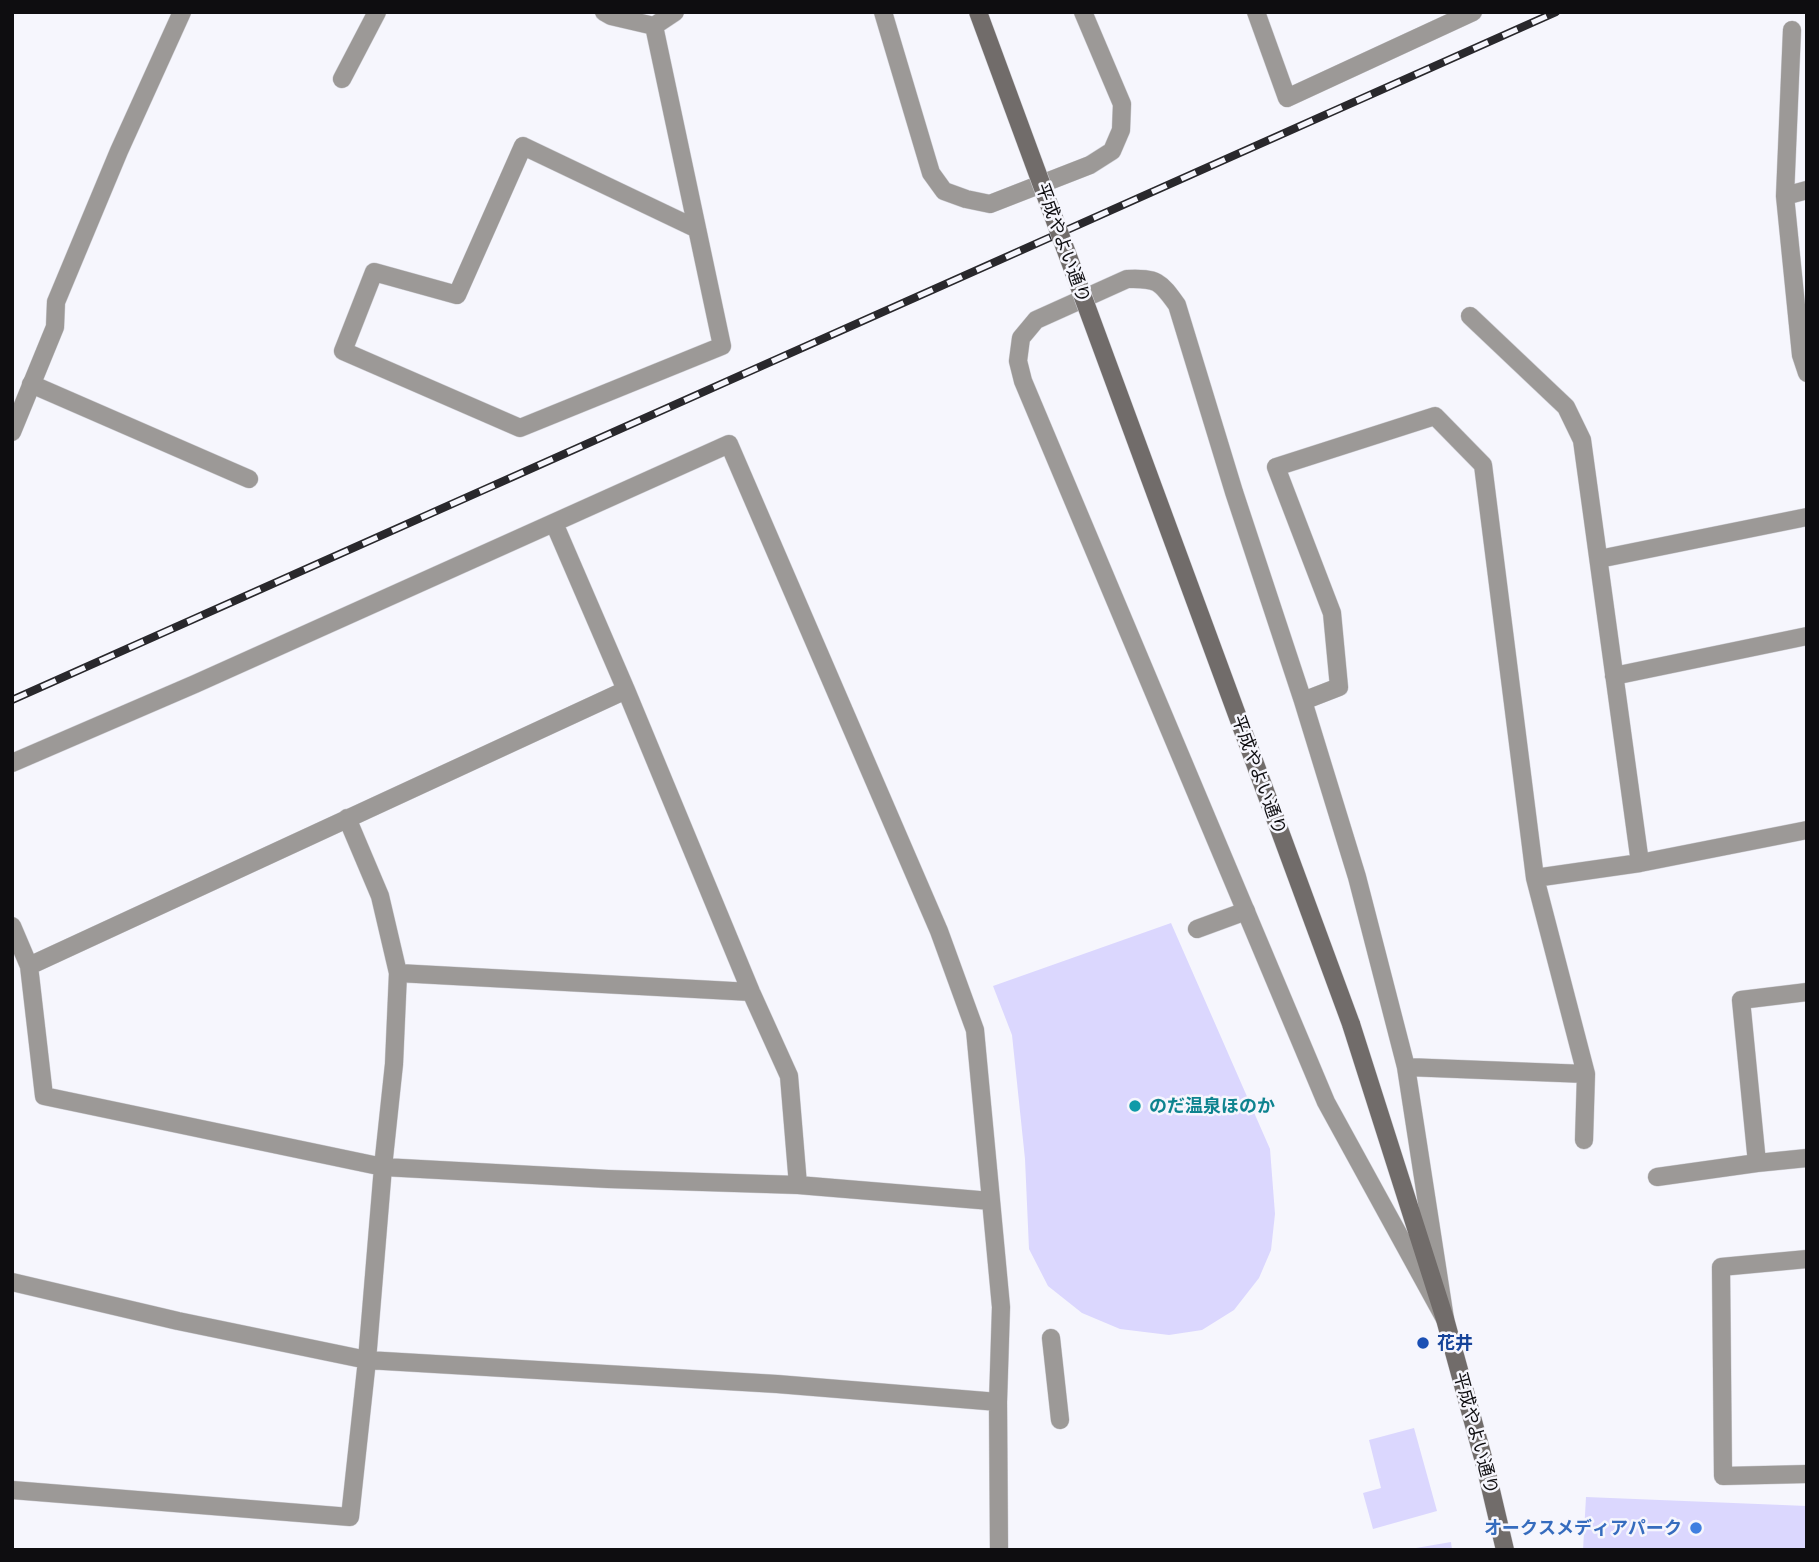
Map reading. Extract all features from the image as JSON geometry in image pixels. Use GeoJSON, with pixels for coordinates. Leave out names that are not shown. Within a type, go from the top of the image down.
{"type":"FeatureCollection","features":[{"type":"Feature","properties":{"kind":"street"},"geometry":{"type":"LineString","coordinates":[[12,432],[55,327],[56,302],[182,12]]}},
{"type":"Feature","properties":{"kind":"street"},"geometry":{"type":"LineString","coordinates":[[342,79],[377,12]]}},
{"type":"Feature","properties":{"kind":"street"},"geometry":{"type":"LineString","coordinates":[[604,12],[654,26],[675,12]]}},
{"type":"Feature","properties":{"kind":"street"},"geometry":{"type":"LineString","coordinates":[[883,12],[931,173],[944,191],[990,204],[1090,165],[1112,151],[1121,131],[1122,104],[1083,12]]}},
{"type":"Feature","properties":{"kind":"street","name":"平成やよい通り"},"geometry":{"type":"LineString","coordinates":[[978,12],[1351,1024],[1445,1319],[1505,1550]]}},
{"type":"Feature","properties":{"kind":"street"},"geometry":{"type":"LineString","coordinates":[[1256,12],[1287,98],[1473,12]]}},
{"type":"Feature","properties":{"kind":"street"},"geometry":{"type":"LineString","coordinates":[[654,26],[722,346],[520,428],[343,351],[374,271],[457,295],[523,146],[697,229]]}},
{"type":"Feature","properties":{"kind":"street"},"geometry":{"type":"LineString","coordinates":[[1792,30],[1785,196],[1807,373]]}},
{"type":"Feature","properties":{"kind":"street"},"geometry":{"type":"LineString","coordinates":[[1785,196],[1807,190]]}},
{"type":"Feature","properties":{"kind":"street"},"geometry":{"type":"LineString","coordinates":[[1127,279],[1146,279],[1163,286],[1177,305],[1357,877],[1406,1067],[1445,1319],[1326,1102],[1017,362],[1021,338],[1036,320],[1127,279]]}},
{"type":"Feature","properties":{"kind":"street"},"geometry":{"type":"LineString","coordinates":[[1470,316],[1566,407],[1582,440],[1640,863]]}},
{"type":"Feature","properties":{"kind":"street"},"geometry":{"type":"LineString","coordinates":[[32,384],[249,479]]}},
{"type":"Feature","properties":{"kind":"street"},"geometry":{"type":"LineString","coordinates":[[1303,701],[1339,687],[1332,613],[1276,467],[1434,416],[1483,465],[1535,878],[1586,1074],[1584,1140]]}},
{"type":"Feature","properties":{"kind":"street"},"geometry":{"type":"LineString","coordinates":[[12,763],[195,684],[729,444],[939,931],[975,1030],[1001,1307],[998,1402],[999,1550]]}},
{"type":"Feature","properties":{"kind":"street"},"geometry":{"type":"LineString","coordinates":[[1598,559],[1807,517]]}},
{"type":"Feature","properties":{"kind":"street"},"geometry":{"type":"LineString","coordinates":[[554,523],[751,992],[789,1076],[799,1185]]}},
{"type":"Feature","properties":{"kind":"street"},"geometry":{"type":"LineString","coordinates":[[1614,677],[1807,636]]}},
{"type":"Feature","properties":{"kind":"street"},"geometry":{"type":"LineString","coordinates":[[29,966],[626,690]]}},
{"type":"Feature","properties":{"kind":"street"},"geometry":{"type":"LineString","coordinates":[[12,1490],[350,1517],[394,1064],[398,973],[380,896],[347,818]]}},
{"type":"Feature","properties":{"kind":"street"},"geometry":{"type":"LineString","coordinates":[[1535,878],[1640,863],[1807,831]]}},
{"type":"Feature","properties":{"kind":"street"},"geometry":{"type":"LineString","coordinates":[[1197,929],[1246,911]]}},
{"type":"Feature","properties":{"kind":"street"},"geometry":{"type":"LineString","coordinates":[[12,926],[29,966],[44,1096],[383,1167],[608,1179],[799,1185],[991,1201]]}},
{"type":"Feature","properties":{"kind":"street"},"geometry":{"type":"LineString","coordinates":[[398,973],[751,992]]}},
{"type":"Feature","properties":{"kind":"street"},"geometry":{"type":"LineString","coordinates":[[1757,1163],[1741,1000],[1807,992]]}},
{"type":"Feature","properties":{"kind":"street"},"geometry":{"type":"LineString","coordinates":[[1406,1067],[1586,1074]]}},
{"type":"Feature","properties":{"kind":"street"},"geometry":{"type":"LineString","coordinates":[[1657,1177],[1807,1158]]}},
{"type":"Feature","properties":{"kind":"street"},"geometry":{"type":"LineString","coordinates":[[1807,1259],[1721,1267],[1721,1281],[1723,1476],[1807,1474]]}},
{"type":"Feature","properties":{"kind":"street"},"geometry":{"type":"LineString","coordinates":[[12,1282],[178,1321],[367,1360],[777,1384],[998,1402]]}},
{"type":"Feature","properties":{"kind":"street"},"geometry":{"type":"LineString","coordinates":[[1051,1338],[1060,1420]]}},
{"type":"Feature","properties":{"kind":"building","name":"のだ温泉ほのか"},"geometry":{"type":"Polygon","coordinates":[[[1171,923],[1270,1149],[1275,1214],[1271,1250],[1259,1278],[1234,1310],[1202,1330],[1169,1335],[1120,1329],[1082,1313],[1048,1286],[1029,1249],[1025,1159],[1012,1035],[993,986],[1171,923]]]}},
{"type":"Feature","properties":{"kind":"building"},"geometry":{"type":"Polygon","coordinates":[[[1414,1428],[1437,1511],[1373,1529],[1363,1493],[1381,1488],[1369,1440],[1414,1428]]]}},
{"type":"Feature","properties":{"kind":"building","name":"オークスメディアパーク"},"geometry":{"type":"Polygon","coordinates":[[[1586,1497],[1807,1506],[1807,1550],[1583,1550],[1586,1497]]]}},
{"type":"Feature","properties":{"kind":"building"},"geometry":{"type":"Polygon","coordinates":[[[1451,1542],[1452,1550],[1416,1550],[1416,1548],[1451,1542]]]}},
{"type":"Feature","properties":{"kind":"railway"},"geometry":{"type":"LineString","coordinates":[[12,700],[1556,12]]}},
{"type":"Feature","properties":{"kind":"place","name":"のだ温泉ほのか"},"geometry":{"type":"Point","coordinates":[1135,1106]}},
{"type":"Feature","properties":{"kind":"place","name":"花井"},"geometry":{"type":"Point","coordinates":[1423,1343]}},
{"type":"Feature","properties":{"kind":"place","name":"オークスメディアパーク"},"geometry":{"type":"Point","coordinates":[1696,1528]}}]}
